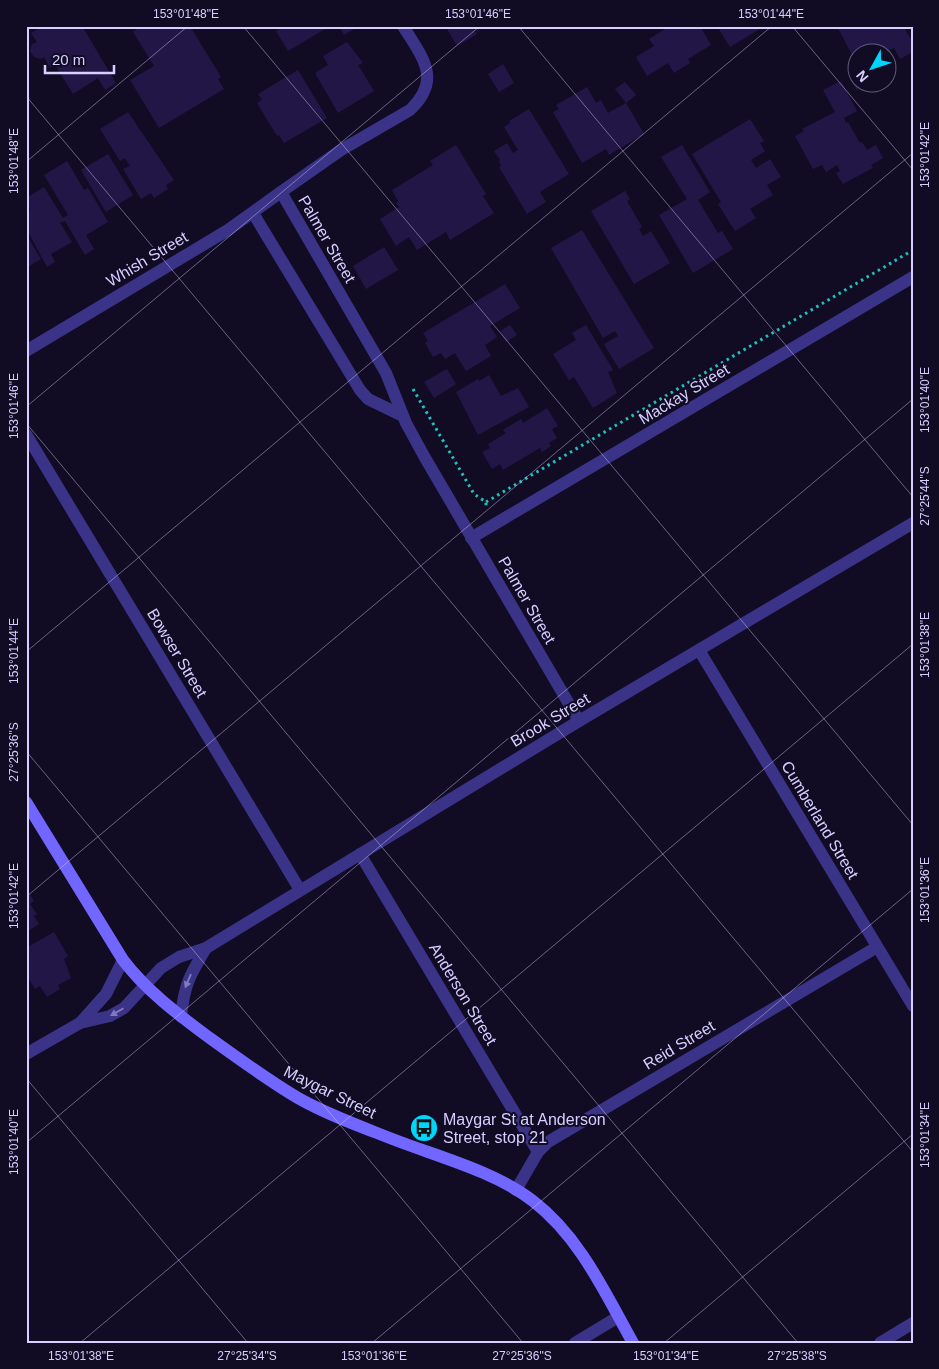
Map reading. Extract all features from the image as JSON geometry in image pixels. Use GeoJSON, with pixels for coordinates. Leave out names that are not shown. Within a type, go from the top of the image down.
{"type":"FeatureCollection","features":[{"type":"Feature","properties":{"kind":"main road","name":"Maygar Street"},"geometry":{"type":"LineString","coordinates":[[26,802],[122,960],[145,986],[181,1017],[262,1076],[299,1099],[341,1119],[516,1190],[542,1208],[562,1229],[589,1265],[633,1343]]}},
{"type":"Feature","properties":{"kind":"street","name":"Palmer Street"},"geometry":{"type":"LineString","coordinates":[[404,26],[425,62],[428,73],[427,84],[419,102],[410,110],[341,150],[281,192],[386,374],[403,416],[471,538],[579,721]]}},
{"type":"Feature","properties":{"kind":"street","name":"Whish Street"},"geometry":{"type":"LineString","coordinates":[[26,351],[253,214],[281,192]]}},
{"type":"Feature","properties":{"kind":"street"},"geometry":{"type":"LineString","coordinates":[[253,214],[360,390],[368,399],[403,416]]}},
{"type":"Feature","properties":{"kind":"street","name":"Mackay Street"},"geometry":{"type":"LineString","coordinates":[[471,538],[913,277]]}},
{"type":"Feature","properties":{"kind":"street","name":"Bowser Street"},"geometry":{"type":"LineString","coordinates":[[26,434],[300,890]]}},
{"type":"Feature","properties":{"kind":"street","name":"Brook Street"},"geometry":{"type":"LineString","coordinates":[[26,1054],[80,1023],[110,1016],[129,1004],[161,968],[179,957],[206,948],[579,721],[913,523]]}},
{"type":"Feature","properties":{"kind":"street","name":"Cumberland Street"},"geometry":{"type":"LineString","coordinates":[[699,650],[913,1006]]}},
{"type":"Feature","properties":{"kind":"street","name":"Anderson Street"},"geometry":{"type":"LineString","coordinates":[[360,854],[538,1152]]}},
{"type":"Feature","properties":{"kind":"street","name":"Reid Street"},"geometry":{"type":"LineString","coordinates":[[516,1190],[538,1152],[569,1130],[877,946]]}},
{"type":"Feature","properties":{"kind":"street","name":"Brook Street"},"geometry":{"type":"LineString","coordinates":[[181,1017],[184,991],[188,979],[206,948]]}},
{"type":"Feature","properties":{"kind":"street","name":"Brook Street"},"geometry":{"type":"LineString","coordinates":[[80,1023],[106,994],[122,960]]}},
{"type":"Feature","properties":{"kind":"street"},"geometry":{"type":"LineString","coordinates":[[575,1343],[618,1317]]}},
{"type":"Feature","properties":{"kind":"street"},"geometry":{"type":"LineString","coordinates":[[880,1343],[913,1323]]}},
{"type":"Feature","properties":{"kind":"path"},"geometry":{"type":"LineString","coordinates":[[486,502],[913,250]]}},
{"type":"Feature","properties":{"kind":"building"},"geometry":{"type":"Polygon","coordinates":[[[43,26],[82,26],[116,83],[105,90],[98,78],[73,94],[55,65],[50,68],[44,57],[41,59],[34,57],[30,51],[32,44],[37,42],[31,33],[43,26]]]}},
{"type":"Feature","properties":{"kind":"building"},"geometry":{"type":"Polygon","coordinates":[[[134,26],[190,26],[221,77],[218,79],[224,89],[159,128],[130,80],[154,66],[133,32],[136,30],[134,26]]]}},
{"type":"Feature","properties":{"kind":"building"},"geometry":{"type":"Polygon","coordinates":[[[278,26],[330,26],[288,51],[276,31],[280,29],[278,26]]]}},
{"type":"Feature","properties":{"kind":"building"},"geometry":{"type":"Polygon","coordinates":[[[339,26],[359,26],[344,35],[339,26]]]}},
{"type":"Feature","properties":{"kind":"building"},"geometry":{"type":"Polygon","coordinates":[[[472,26],[477,34],[457,46],[446,27],[472,26]]]}},
{"type":"Feature","properties":{"kind":"building"},"geometry":{"type":"Polygon","coordinates":[[[670,26],[700,26],[711,45],[688,59],[690,63],[674,73],[668,63],[647,76],[636,57],[654,46],[649,39],[670,26]]]}},
{"type":"Feature","properties":{"kind":"building"},"geometry":{"type":"Polygon","coordinates":[[[717,26],[765,26],[730,47],[717,26]]]}},
{"type":"Feature","properties":{"kind":"building"},"geometry":{"type":"Polygon","coordinates":[[[837,26],[903,26],[910,38],[913,37],[913,52],[900,59],[896,52],[896,42],[846,42],[846,44],[837,26]]]}},
{"type":"Feature","properties":{"kind":"building"},"geometry":{"type":"Polygon","coordinates":[[[347,42],[363,63],[358,65],[374,91],[338,113],[315,73],[328,65],[323,56],[347,42]]]}},
{"type":"Feature","properties":{"kind":"building"},"geometry":{"type":"Polygon","coordinates":[[[503,64],[514,83],[499,92],[488,74],[503,64]]]}},
{"type":"Feature","properties":{"kind":"building"},"geometry":{"type":"Polygon","coordinates":[[[298,70],[327,118],[284,143],[279,135],[277,136],[257,103],[262,100],[258,94],[298,70]]]}},
{"type":"Feature","properties":{"kind":"building"},"geometry":{"type":"Polygon","coordinates":[[[841,81],[857,111],[844,118],[846,123],[848,122],[860,143],[862,142],[867,150],[876,145],[883,158],[871,165],[873,168],[843,184],[836,173],[840,171],[837,165],[826,172],[822,165],[813,169],[795,136],[804,131],[802,129],[835,112],[823,90],[841,81]]]}},
{"type":"Feature","properties":{"kind":"building"},"geometry":{"type":"Polygon","coordinates":[[[625,82],[636,95],[626,103],[615,89],[625,82]]]}},
{"type":"Feature","properties":{"kind":"building"},"geometry":{"type":"Polygon","coordinates":[[[587,87],[596,103],[601,100],[608,113],[626,103],[644,134],[609,155],[606,149],[582,163],[553,112],[559,109],[556,105],[587,87]]]}},
{"type":"Feature","properties":{"kind":"building"},"geometry":{"type":"Polygon","coordinates":[[[529,109],[569,174],[540,192],[546,202],[527,214],[499,167],[501,166],[500,160],[494,151],[507,143],[513,153],[518,150],[504,127],[510,123],[509,121],[529,109]]]}},
{"type":"Feature","properties":{"kind":"building"},"geometry":{"type":"Polygon","coordinates":[[[128,112],[174,180],[166,185],[168,189],[154,198],[151,193],[141,199],[123,169],[130,166],[125,158],[120,161],[100,129],[128,112]]]}},
{"type":"Feature","properties":{"kind":"building"},"geometry":{"type":"Polygon","coordinates":[[[750,119],[764,141],[760,143],[765,151],[751,160],[756,168],[770,159],[781,177],[767,185],[773,195],[750,209],[756,218],[735,231],[718,204],[721,202],[692,154],[750,119]]]}},
{"type":"Feature","properties":{"kind":"building"},"geometry":{"type":"Polygon","coordinates":[[[456,145],[486,194],[483,196],[494,213],[450,240],[446,232],[417,250],[409,237],[396,246],[380,219],[399,207],[392,190],[433,165],[430,161],[456,145]]]}},
{"type":"Feature","properties":{"kind":"building"},"geometry":{"type":"Polygon","coordinates":[[[682,145],[710,192],[698,200],[718,233],[722,231],[733,249],[693,273],[659,215],[687,199],[661,157],[682,145]]]}},
{"type":"Feature","properties":{"kind":"building"},"geometry":{"type":"Polygon","coordinates":[[[108,154],[133,195],[106,212],[81,170],[108,154]]]}},
{"type":"Feature","properties":{"kind":"building"},"geometry":{"type":"Polygon","coordinates":[[[67,161],[84,190],[88,188],[108,222],[86,235],[94,249],[85,255],[65,221],[60,223],[72,242],[51,254],[55,262],[47,267],[26,228],[26,213],[30,210],[26,198],[44,187],[63,218],[68,215],[44,175],[67,161]]]}},
{"type":"Feature","properties":{"kind":"building"},"geometry":{"type":"Polygon","coordinates":[[[625,191],[630,199],[627,201],[642,227],[639,229],[643,236],[651,231],[670,263],[634,284],[591,211],[625,191]]]}},
{"type":"Feature","properties":{"kind":"building"},"geometry":{"type":"Polygon","coordinates":[[[582,230],[654,348],[619,369],[604,344],[618,336],[615,331],[603,338],[551,248],[582,230]]]}},
{"type":"Feature","properties":{"kind":"building"},"geometry":{"type":"Polygon","coordinates":[[[26,234],[41,259],[26,268],[26,234]]]}},
{"type":"Feature","properties":{"kind":"building"},"geometry":{"type":"Polygon","coordinates":[[[384,247],[398,270],[366,289],[353,266],[384,247]]]}},
{"type":"Feature","properties":{"kind":"building"},"geometry":{"type":"Polygon","coordinates":[[[505,284],[520,308],[490,326],[497,337],[485,345],[491,356],[466,371],[455,353],[445,359],[441,353],[433,357],[425,343],[428,341],[423,333],[505,284]]]}},
{"type":"Feature","properties":{"kind":"building"},"geometry":{"type":"Polygon","coordinates":[[[510,325],[517,335],[506,342],[500,331],[510,325]]]}},
{"type":"Feature","properties":{"kind":"building"},"geometry":{"type":"Polygon","coordinates":[[[586,325],[613,370],[608,372],[617,393],[593,408],[574,377],[569,380],[553,354],[576,340],[572,333],[586,325]]]}},
{"type":"Feature","properties":{"kind":"building"},"geometry":{"type":"Polygon","coordinates":[[[447,369],[456,384],[434,398],[424,382],[447,369]]]}},
{"type":"Feature","properties":{"kind":"building"},"geometry":{"type":"Polygon","coordinates":[[[489,375],[501,396],[518,388],[529,407],[478,435],[456,392],[489,375]]]}},
{"type":"Feature","properties":{"kind":"building"},"geometry":{"type":"Polygon","coordinates":[[[547,408],[558,426],[552,429],[557,438],[549,443],[551,446],[542,452],[540,448],[503,470],[500,464],[492,469],[482,452],[490,448],[488,444],[506,433],[503,430],[521,419],[523,423],[547,408]]]}},
{"type":"Feature","properties":{"kind":"building"},"geometry":{"type":"Polygon","coordinates":[[[28,891],[34,901],[30,904],[37,914],[34,916],[39,924],[28,931],[29,934],[26,936],[26,893],[28,891]]]}},
{"type":"Feature","properties":{"kind":"building"},"geometry":{"type":"Polygon","coordinates":[[[54,932],[68,956],[64,959],[71,978],[58,985],[60,989],[47,997],[40,986],[35,989],[26,975],[26,948],[54,932]]]}},
{"type":"Feature","properties":{"kind":"place","name":"Maygar St at Anderson Street, stop 21"},"geometry":{"type":"Point","coordinates":[424,1128]}}]}
